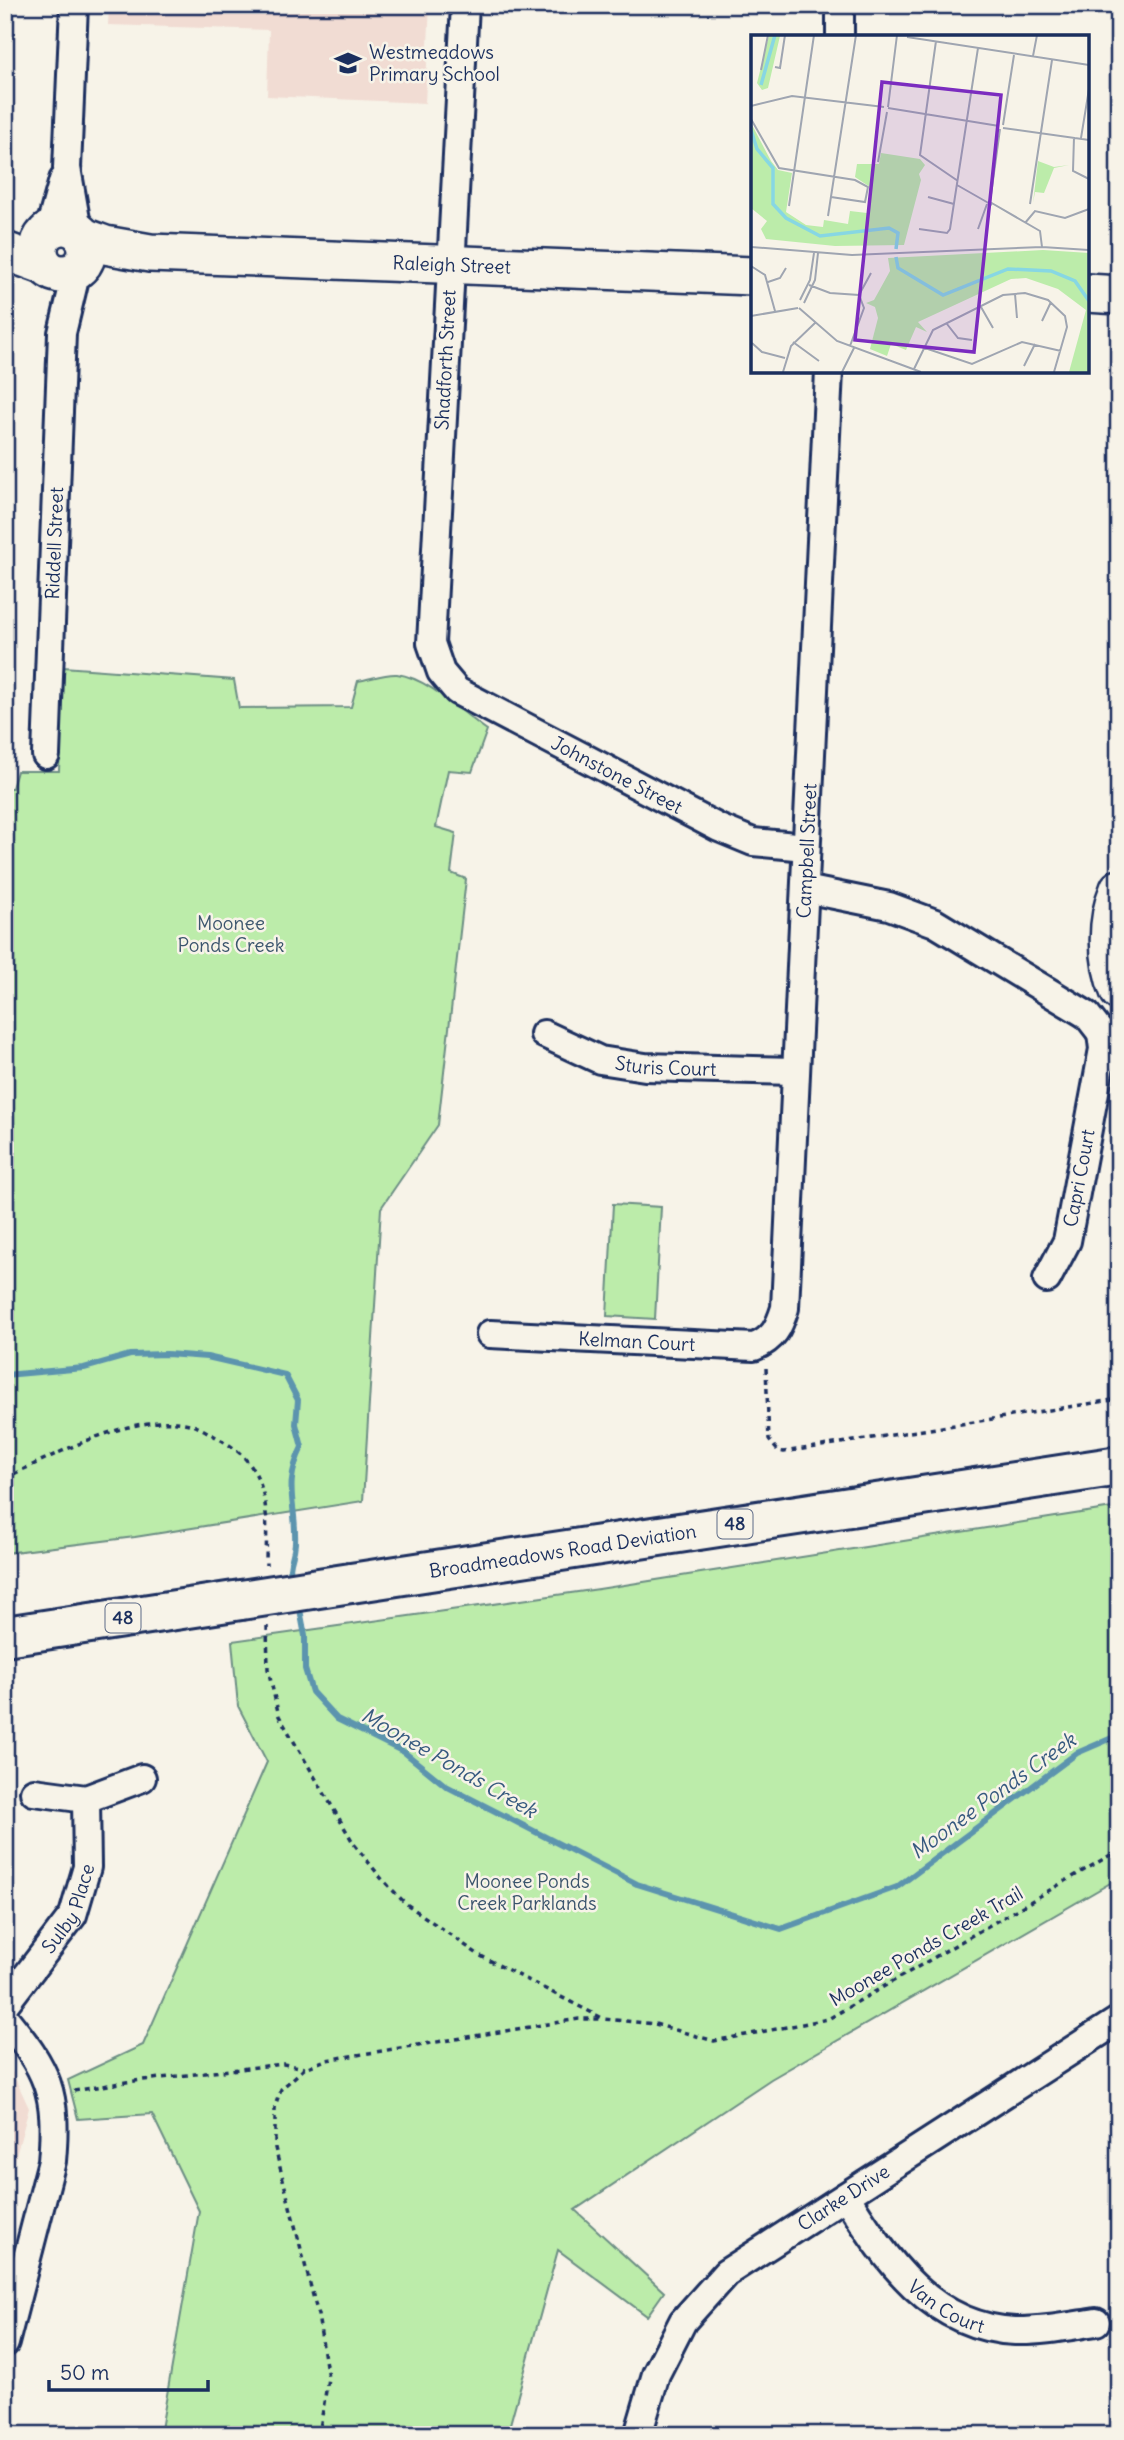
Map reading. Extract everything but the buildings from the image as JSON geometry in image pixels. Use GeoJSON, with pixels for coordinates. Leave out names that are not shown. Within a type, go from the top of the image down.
{"type":"FeatureCollection","features":[{"type":"Feature","properties":{"kind":"main road","name":"Broadmeadows Road Deviation"},"geometry":{"type":"LineString","coordinates":[[5,1636],[1119,1466]]}},
{"type":"Feature","properties":{"kind":"street"},"geometry":{"type":"LineString","coordinates":[[63,251],[74,5]]}},
{"type":"Feature","properties":{"kind":"street","name":"Shadforth Street"},"geometry":{"type":"LineString","coordinates":[[441,672],[431,643],[465,5]]}},
{"type":"Feature","properties":{"kind":"street"},"geometry":{"type":"LineString","coordinates":[[840,5],[840,35]]}},
{"type":"Feature","properties":{"kind":"street","name":"Raleigh Street"},"geometry":{"type":"LineString","coordinates":[[5,243],[63,251]]}},
{"type":"Feature","properties":{"kind":"street","name":"Raleigh Street"},"geometry":{"type":"LineString","coordinates":[[5,251],[63,251],[105,245],[150,253],[751,276]]}},
{"type":"Feature","properties":{"kind":"street","name":"Riddell Street"},"geometry":{"type":"LineString","coordinates":[[46,755],[62,333],[58,299],[63,251]]}},
{"type":"Feature","properties":{"kind":"street"},"geometry":{"type":"LineString","coordinates":[[1089,293],[1119,295]]}},
{"type":"Feature","properties":{"kind":"street","name":"Campbell Street"},"geometry":{"type":"LineString","coordinates":[[778,1330],[785,1308],[794,1071],[829,373]]}},
{"type":"Feature","properties":{"kind":"street","name":"Johnstone Street"},"geometry":{"type":"LineString","coordinates":[[441,672],[457,691],[719,828],[753,842],[806,847]]}},
{"type":"Feature","properties":{"kind":"street"},"geometry":{"type":"LineString","coordinates":[[805,889],[889,906],[934,923],[1113,1030]]}},
{"type":"Feature","properties":{"kind":"street"},"geometry":{"type":"LineString","coordinates":[[1119,889],[1112,905],[1110,946],[1119,991]]}},
{"type":"Feature","properties":{"kind":"street","name":"Capri Court"},"geometry":{"type":"LineString","coordinates":[[1047,1279],[1067,1241],[1103,1049],[1113,1030]]}},
{"type":"Feature","properties":{"kind":"street","name":"Sturis Court"},"geometry":{"type":"LineString","coordinates":[[544,1034],[600,1060],[645,1066],[794,1071]]}},
{"type":"Feature","properties":{"kind":"street","name":"Kelman Court"},"geometry":{"type":"LineString","coordinates":[[490,1334],[754,1347],[770,1339],[778,1330]]}},
{"type":"Feature","properties":{"kind":"street"},"geometry":{"type":"LineString","coordinates":[[34,1792],[86,1799],[142,1778]]}},
{"type":"Feature","properties":{"kind":"street","name":"Sulby Place"},"geometry":{"type":"LineString","coordinates":[[5,2004],[73,1915],[87,1867],[86,1799]]}},
{"type":"Feature","properties":{"kind":"street"},"geometry":{"type":"LineString","coordinates":[[5,2018],[43,2068],[51,2095],[54,2130],[52,2161],[5,2343]]}},
{"type":"Feature","properties":{"kind":"street","name":"Clarke Drive"},"geometry":{"type":"LineString","coordinates":[[638,2435],[656,2374],[683,2321],[726,2273],[1119,2020]]}},
{"type":"Feature","properties":{"kind":"street","name":"Van Court"},"geometry":{"type":"LineString","coordinates":[[846,2196],[883,2256],[919,2292],[965,2321],[1014,2331],[1096,2322]]}},
{"type":"Feature","properties":{"kind":"path"},"geometry":{"type":"LineString","coordinates":[[759,1364],[766,1368],[769,1440],[773,1447],[784,1452],[1119,1399]]}},
{"type":"Feature","properties":{"kind":"path"},"geometry":{"type":"LineString","coordinates":[[5,1478],[107,1435],[132,1427],[172,1422],[191,1425],[235,1448],[256,1475]]}},
{"type":"Feature","properties":{"kind":"path","name":"Moonee Ponds Creek Trail"},"geometry":{"type":"LineString","coordinates":[[270,1679],[279,1716],[341,1823],[381,1878],[405,1903],[479,1955],[604,2019],[655,2024],[715,2040],[828,2019],[1119,1850]]}},
{"type":"Feature","properties":{"kind":"path"},"geometry":{"type":"LineString","coordinates":[[51,2095],[126,2082],[283,2064],[305,2068],[364,2053],[579,2019],[604,2019]]}},
{"type":"Feature","properties":{"kind":"path"},"geometry":{"type":"LineString","coordinates":[[305,2068],[281,2089],[275,2106],[275,2148],[318,2315],[328,2378],[319,2435]]}},
{"type":"Feature","properties":{"kind":"shaded area","name":"Westmeadows Primary School"},"geometry":{"type":"Polygon","coordinates":[[[109,5],[430,5],[425,103],[267,96],[269,30],[108,25],[109,5]]]}},
{"type":"Feature","properties":{"kind":"shaded area"},"geometry":{"type":"Polygon","coordinates":[[[9,2065],[29,2108],[5,2196],[5,2067],[9,2065]]]}},
{"type":"Feature","properties":{"kind":"green space","name":"Moonee Ponds Creek"},"geometry":{"type":"Polygon","coordinates":[[[63,667],[234,680],[239,708],[351,707],[358,681],[397,674],[432,689],[487,730],[472,772],[448,770],[436,827],[456,833],[451,873],[466,879],[438,1125],[381,1208],[363,1501],[135,1537],[5,1553],[5,788],[12,788],[17,771],[59,771],[63,667]]]}},
{"type":"Feature","properties":{"kind":"green space"},"geometry":{"type":"Polygon","coordinates":[[[613,1204],[661,1207],[655,1319],[607,1316],[613,1204]]]}},
{"type":"Feature","properties":{"kind":"green space","name":"Moonee Ponds Creek Parklands"},"geometry":{"type":"Polygon","coordinates":[[[1119,1507],[1119,1878],[771,2079],[575,2210],[664,2292],[647,2316],[558,2250],[507,2435],[160,2435],[199,2211],[152,2114],[78,2119],[68,2080],[143,2045],[267,1762],[238,1706],[232,1641],[599,1589],[1119,1507]]]}},
{"type":"Feature","properties":{"kind":"waterway","name":"Moonee Ponds Creek"},"geometry":{"type":"LineString","coordinates":[[5,1375],[84,1368],[130,1355],[167,1354],[207,1357],[285,1375],[298,1400],[296,1424],[302,1447],[296,1461],[292,1485],[295,1529],[290,1569],[292,1580]]}},
{"type":"Feature","properties":{"kind":"waterway","name":"Moonee Ponds Creek"},"geometry":{"type":"LineString","coordinates":[[299,1604],[305,1636],[305,1669],[312,1692],[337,1719],[404,1752],[446,1786],[637,1884],[781,1929],[897,1887],[1077,1753],[1119,1735]]}},
{"type":"Feature","properties":{"kind":"place","name":"Westmeadows Primary School"},"geometry":{"type":"Point","coordinates":[348,63]}}]}
